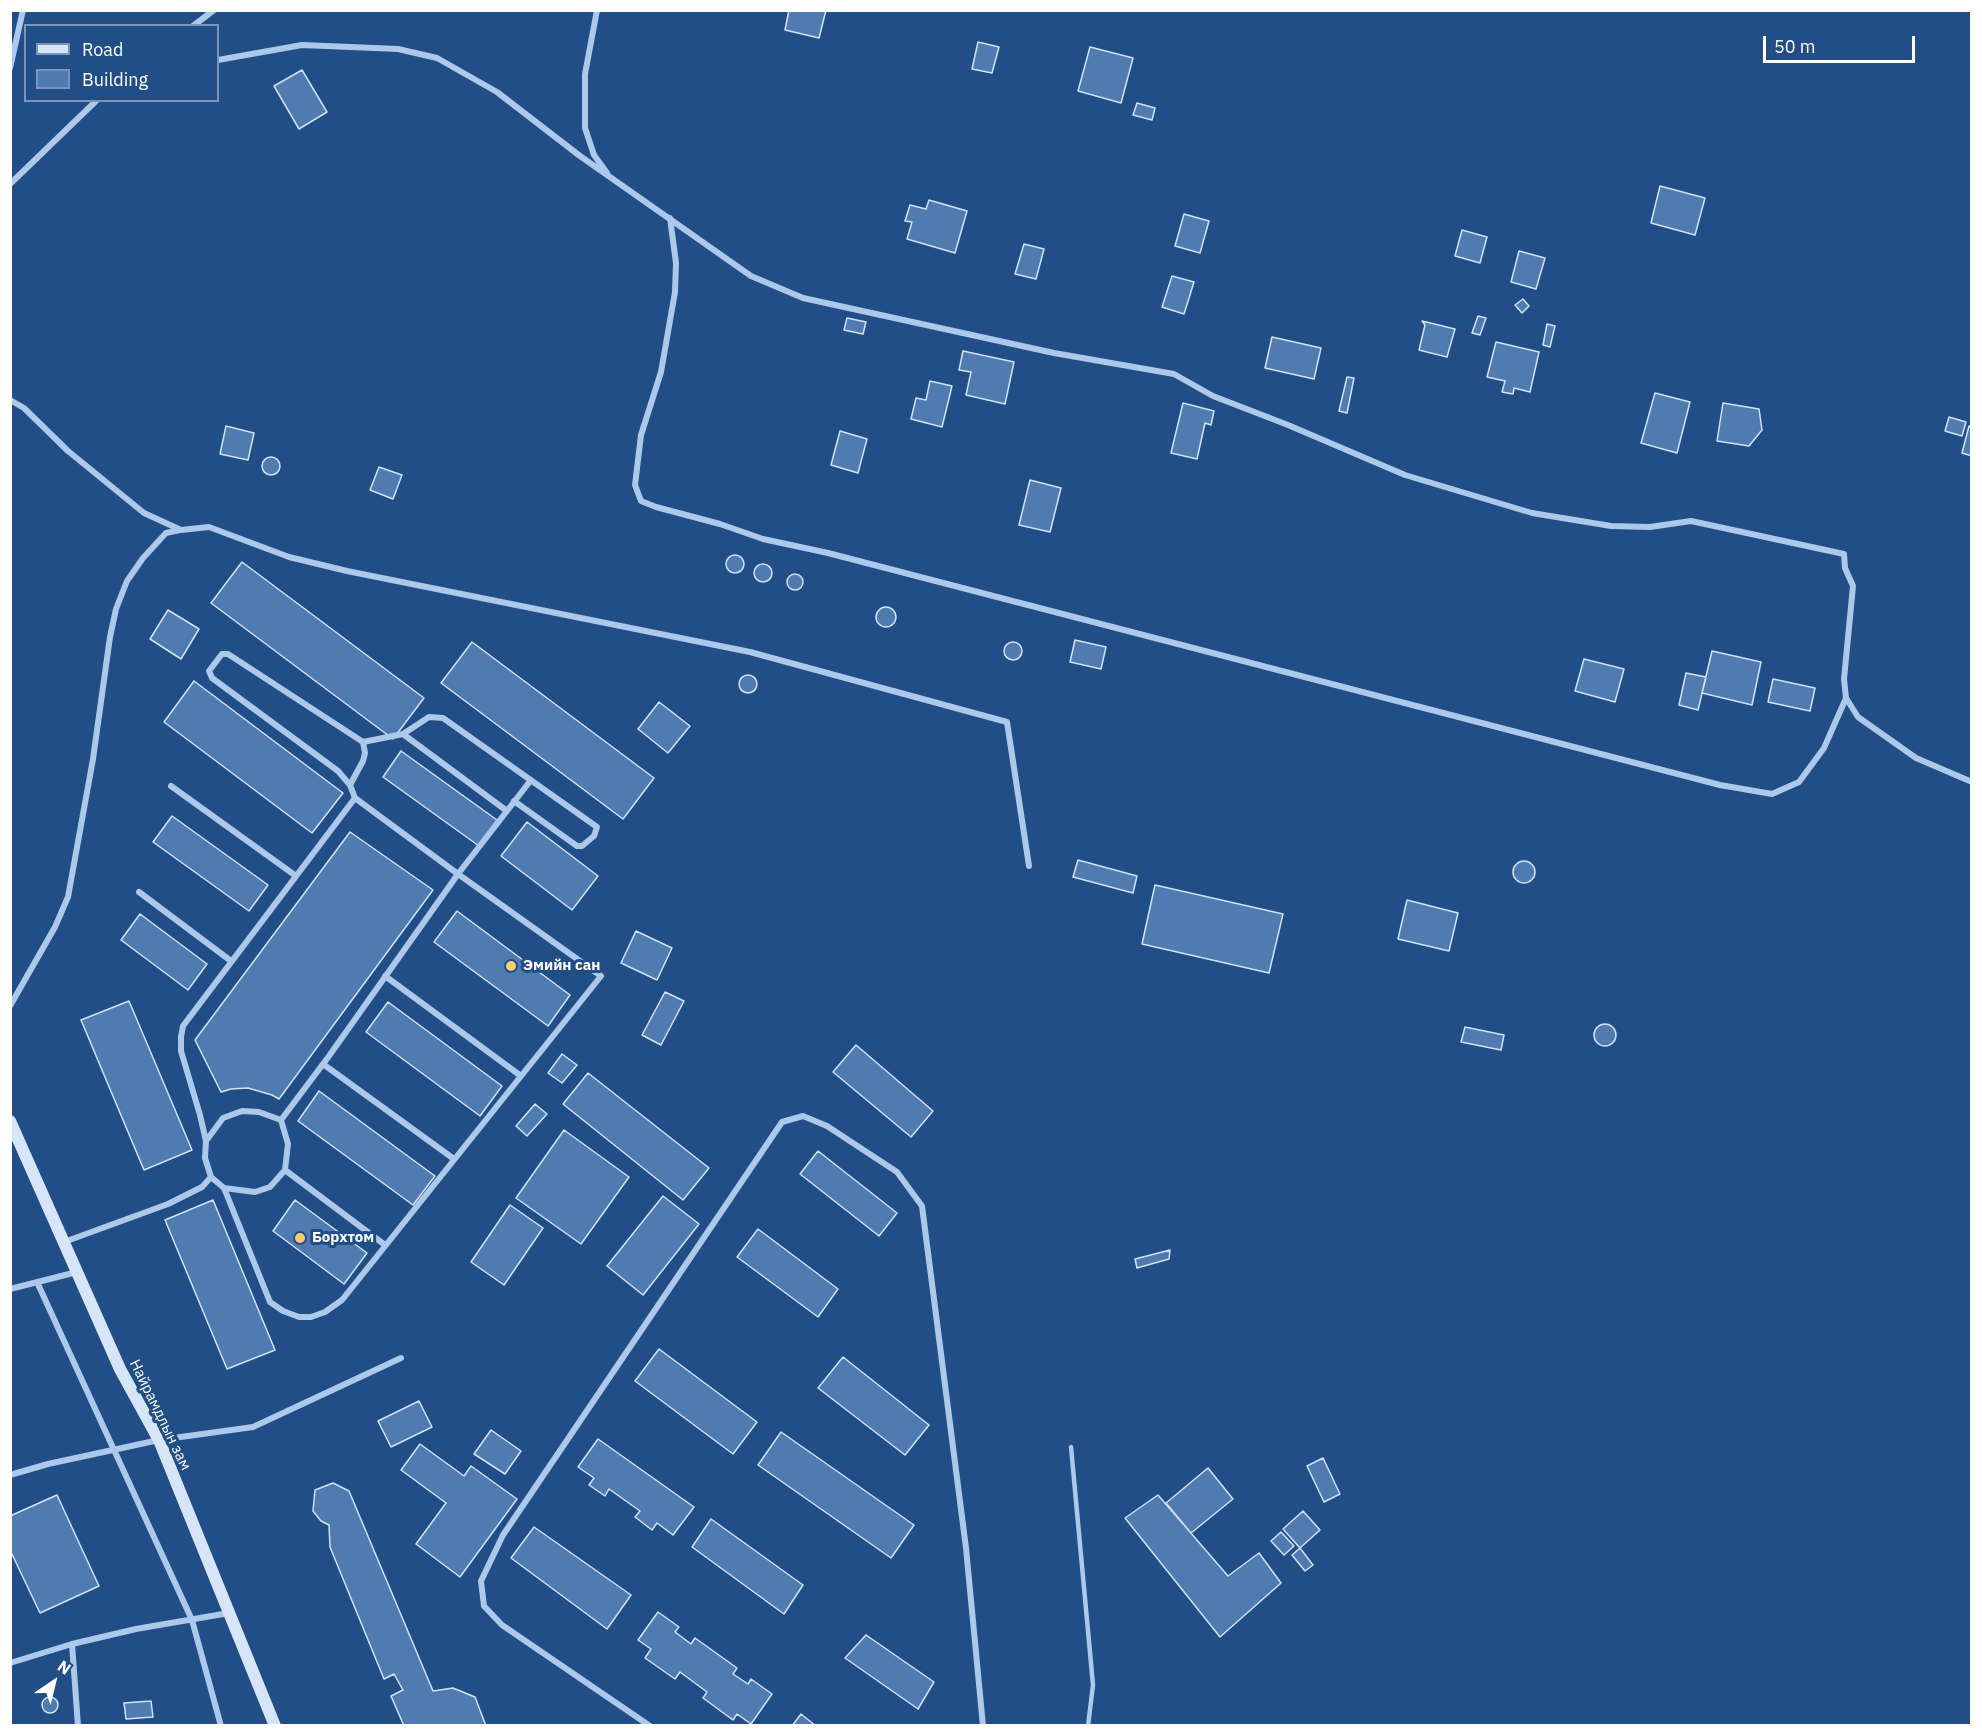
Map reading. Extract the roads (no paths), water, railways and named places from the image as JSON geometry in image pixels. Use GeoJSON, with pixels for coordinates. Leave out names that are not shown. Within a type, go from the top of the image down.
{"type":"FeatureCollection","features":[{"type":"Feature","properties":{"kind":"main road","name":"Найрамдлын зам"},"geometry":{"type":"LineString","coordinates":[[10,1121],[120,1369],[159,1440],[275,1725]]}},
{"type":"Feature","properties":{"kind":"street"},"geometry":{"type":"LineString","coordinates":[[10,68],[23,10]]}},
{"type":"Feature","properties":{"kind":"street"},"geometry":{"type":"LineString","coordinates":[[196,24],[214,10]]}},
{"type":"Feature","properties":{"kind":"street"},"geometry":{"type":"LineString","coordinates":[[597,10],[585,74],[585,128],[594,155],[609,176]]}},
{"type":"Feature","properties":{"kind":"street"},"geometry":{"type":"LineString","coordinates":[[219,60],[302,45],[398,49],[438,58],[497,92],[609,176],[751,276],[803,298],[1054,353],[1174,374],[1213,396],[1405,475],[1532,513],[1611,526],[1650,527],[1691,521],[1844,554],[1845,568],[1852,586],[1844,680],[1846,698],[1858,717],[1916,758],[1971,782]]}},
{"type":"Feature","properties":{"kind":"street"},"geometry":{"type":"LineString","coordinates":[[10,184],[95,102]]}},
{"type":"Feature","properties":{"kind":"street"},"geometry":{"type":"LineString","coordinates":[[670,218],[676,263],[675,292],[661,372],[642,435],[635,485],[641,501],[763,539],[828,553],[1720,785],[1772,794],[1799,782],[1824,748],[1846,698]]}},
{"type":"Feature","properties":{"kind":"street"},"geometry":{"type":"LineString","coordinates":[[10,400],[24,408],[68,451],[144,513],[181,530]]}},
{"type":"Feature","properties":{"kind":"street"},"geometry":{"type":"LineString","coordinates":[[10,1006],[56,927],[68,897],[93,759],[116,609],[127,581],[143,558],[166,533],[181,530],[209,528],[289,557],[347,571],[750,652],[1007,722],[1029,866]]}},
{"type":"Feature","properties":{"kind":"street"},"geometry":{"type":"LineString","coordinates":[[224,1188],[270,1302],[298,1317],[311,1317],[325,1312],[342,1300],[601,976],[355,798],[350,785],[339,771],[212,678],[209,671],[222,654],[228,654],[363,742],[403,734],[429,717],[444,718],[597,827],[594,836],[582,846],[577,846],[514,801]]}},
{"type":"Feature","properties":{"kind":"street"},"geometry":{"type":"LineString","coordinates":[[403,734],[507,811]]}},
{"type":"Feature","properties":{"kind":"street"},"geometry":{"type":"LineString","coordinates":[[350,785],[363,761],[365,753],[363,742]]}},
{"type":"Feature","properties":{"kind":"street"},"geometry":{"type":"LineString","coordinates":[[281,1120],[458,874],[531,780]]}},
{"type":"Feature","properties":{"kind":"street"},"geometry":{"type":"LineString","coordinates":[[171,786],[296,876]]}},
{"type":"Feature","properties":{"kind":"street"},"geometry":{"type":"LineString","coordinates":[[206,1141],[181,1051],[181,1036],[185,1022],[355,798]]}},
{"type":"Feature","properties":{"kind":"street"},"geometry":{"type":"LineString","coordinates":[[139,892],[231,961]]}},
{"type":"Feature","properties":{"kind":"street"},"geometry":{"type":"LineString","coordinates":[[385,976],[521,1076]]}},
{"type":"Feature","properties":{"kind":"street"},"geometry":{"type":"LineString","coordinates":[[322,1064],[454,1159]]}},
{"type":"Feature","properties":{"kind":"street"},"geometry":{"type":"LineString","coordinates":[[242,1111],[259,1112],[281,1120],[288,1144],[285,1170],[270,1187],[255,1192],[224,1188],[211,1178],[204,1153],[206,1141],[219,1122],[232,1113],[242,1111]]}},
{"type":"Feature","properties":{"kind":"street"},"geometry":{"type":"LineString","coordinates":[[651,1725],[502,1625],[484,1606],[481,1581],[503,1535],[782,1122],[803,1116],[827,1126],[897,1172],[922,1206],[966,1548],[983,1725]]}},
{"type":"Feature","properties":{"kind":"street"},"geometry":{"type":"LineString","coordinates":[[285,1170],[385,1245]]}},
{"type":"Feature","properties":{"kind":"street"},"geometry":{"type":"LineString","coordinates":[[64,1243],[168,1204],[201,1187],[211,1178]]}},
{"type":"Feature","properties":{"kind":"street"},"geometry":{"type":"LineString","coordinates":[[10,1289],[77,1272]]}},
{"type":"Feature","properties":{"kind":"street"},"geometry":{"type":"LineString","coordinates":[[37,1282],[192,1620],[221,1725]]}},
{"type":"Feature","properties":{"kind":"street"},"geometry":{"type":"LineString","coordinates":[[10,1475],[48,1464],[159,1440],[253,1427],[401,1358]]}},
{"type":"Feature","properties":{"kind":"street"},"geometry":{"type":"LineString","coordinates":[[10,1664],[72,1644],[229,1613]]}},
{"type":"Feature","properties":{"kind":"street"},"geometry":{"type":"LineString","coordinates":[[72,1644],[78,1725]]}},
{"type":"Feature","properties":{"kind":"lane"},"geometry":{"type":"LineString","coordinates":[[1071,1447],[1093,1685],[1088,1725]]}},
{"type":"Feature","properties":{"kind":"place","name":"Эмийн сан"},"geometry":{"type":"Point","coordinates":[511,966]}},
{"type":"Feature","properties":{"kind":"place","name":"Борхтом"},"geometry":{"type":"Point","coordinates":[300,1238]}}]}
